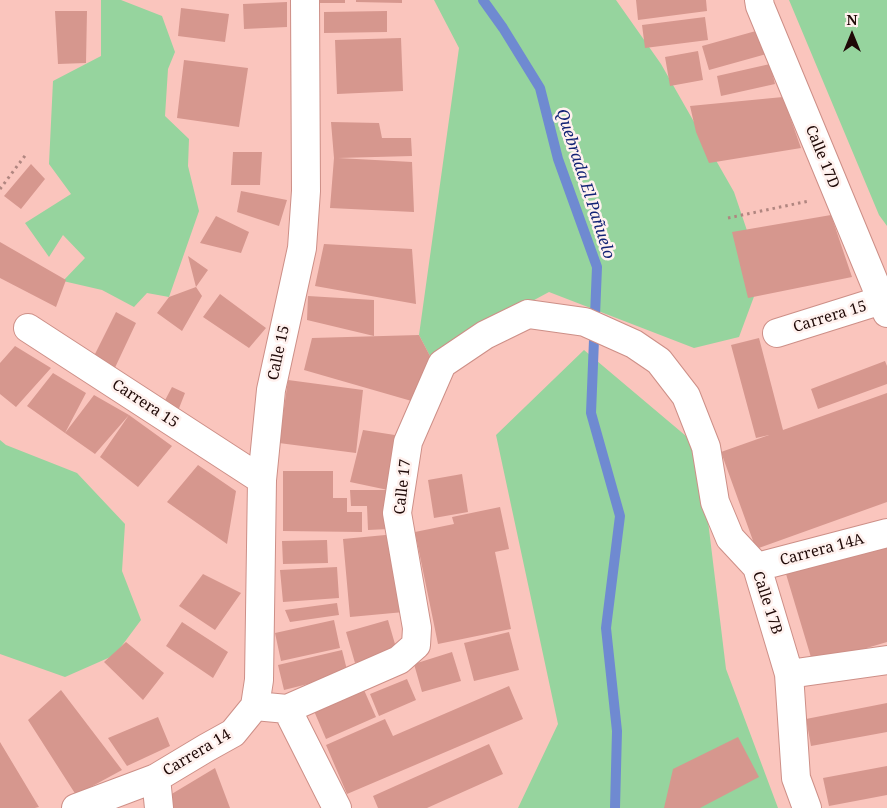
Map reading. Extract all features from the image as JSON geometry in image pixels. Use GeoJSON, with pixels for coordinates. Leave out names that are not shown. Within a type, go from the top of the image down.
{"type":"FeatureCollection","features":[{"type":"Feature","properties":{"kind":"street","name":"Calle 15"},"geometry":{"type":"LineString","coordinates":[[255,706],[259,680],[262,480],[270,390],[302,248],[306,191],[305,0]]}},
{"type":"Feature","properties":{"kind":"street","name":"Calle 17D"},"geometry":{"type":"LineString","coordinates":[[759,0],[884,307]]}},
{"type":"Feature","properties":{"kind":"street","name":"Carrera 15"},"geometry":{"type":"LineString","coordinates":[[778,333],[884,307]]}},
{"type":"Feature","properties":{"kind":"street","name":"Calle 17B"},"geometry":{"type":"LineString","coordinates":[[442,364],[485,335],[528,314],[585,322],[634,344],[659,361],[686,396],[706,447],[715,502],[730,538],[757,567],[790,674],[796,778],[807,808]]}},
{"type":"Feature","properties":{"kind":"street","name":"Carrera 15"},"geometry":{"type":"LineString","coordinates":[[28,328],[262,480]]}},
{"type":"Feature","properties":{"kind":"street","name":"Calle 17"},"geometry":{"type":"LineString","coordinates":[[287,709],[399,660],[416,645],[417,628],[397,513],[408,442],[442,364]]}},
{"type":"Feature","properties":{"kind":"street","name":"Carrera 14A"},"geometry":{"type":"LineString","coordinates":[[757,567],[887,534]]}},
{"type":"Feature","properties":{"kind":"street"},"geometry":{"type":"LineString","coordinates":[[790,674],[887,660]]}},
{"type":"Feature","properties":{"kind":"street"},"geometry":{"type":"LineString","coordinates":[[255,706],[287,709],[337,808]]}},
{"type":"Feature","properties":{"kind":"street","name":"Carrera 14"},"geometry":{"type":"LineString","coordinates":[[76,808],[156,778],[233,733],[255,706]]}},
{"type":"Feature","properties":{"kind":"street"},"geometry":{"type":"LineString","coordinates":[[156,778],[159,808]]}},
{"type":"Feature","properties":{"kind":"path"},"geometry":{"type":"LineString","coordinates":[[0,189],[27,153]]}},
{"type":"Feature","properties":{"kind":"path"},"geometry":{"type":"LineString","coordinates":[[728,218],[838,195]]}},
{"type":"Feature","properties":{"kind":"green space"},"geometry":{"type":"Polygon","coordinates":[[[101,0],[121,0],[162,16],[175,52],[168,69],[165,116],[189,139],[188,166],[199,211],[169,297],[147,293],[134,307],[102,290],[63,281],[85,258],[63,235],[49,257],[25,223],[71,194],[49,164],[53,81],[101,56],[101,0]]]}},
{"type":"Feature","properties":{"kind":"green space"},"geometry":{"type":"Polygon","coordinates":[[[434,0],[616,0],[661,64],[734,192],[762,275],[739,337],[694,348],[549,292],[430,356],[419,335],[459,48],[434,0]]]}},
{"type":"Feature","properties":{"kind":"green space"},"geometry":{"type":"Polygon","coordinates":[[[789,0],[887,0],[887,226],[879,215],[789,0]]]}},
{"type":"Feature","properties":{"kind":"green space"},"geometry":{"type":"Polygon","coordinates":[[[584,350],[699,447],[726,669],[778,808],[518,808],[558,724],[496,435],[584,350]]]}},
{"type":"Feature","properties":{"kind":"green space"},"geometry":{"type":"Polygon","coordinates":[[[0,440],[6,445],[77,473],[125,524],[122,571],[141,620],[115,655],[65,677],[0,654],[0,440]]]}},
{"type":"Feature","properties":{"kind":"building"},"geometry":{"type":"Polygon","coordinates":[[[320,0],[345,0],[345,3],[320,3],[320,0]]]}},
{"type":"Feature","properties":{"kind":"building"},"geometry":{"type":"Polygon","coordinates":[[[356,0],[402,0],[402,3],[356,2],[356,0]]]}},
{"type":"Feature","properties":{"kind":"building"},"geometry":{"type":"Polygon","coordinates":[[[636,0],[706,0],[707,11],[638,20],[636,0]]]}},
{"type":"Feature","properties":{"kind":"building"},"geometry":{"type":"Polygon","coordinates":[[[287,2],[287,27],[244,29],[243,4],[287,2]]]}},
{"type":"Feature","properties":{"kind":"building"},"geometry":{"type":"Polygon","coordinates":[[[181,8],[229,14],[225,42],[178,36],[181,8]]]}},
{"type":"Feature","properties":{"kind":"building"},"geometry":{"type":"Polygon","coordinates":[[[55,11],[87,11],[86,63],[58,64],[55,11]]]}},
{"type":"Feature","properties":{"kind":"building"},"geometry":{"type":"Polygon","coordinates":[[[387,11],[387,32],[324,33],[324,12],[387,11]]]}},
{"type":"Feature","properties":{"kind":"building"},"geometry":{"type":"Polygon","coordinates":[[[705,17],[708,40],[645,48],[642,25],[705,17]]]}},
{"type":"Feature","properties":{"kind":"building"},"geometry":{"type":"Polygon","coordinates":[[[763,29],[770,53],[709,70],[702,46],[763,29]]]}},
{"type":"Feature","properties":{"kind":"building"},"geometry":{"type":"Polygon","coordinates":[[[401,38],[403,91],[337,94],[335,40],[401,38]]]}},
{"type":"Feature","properties":{"kind":"building"},"geometry":{"type":"Polygon","coordinates":[[[698,51],[703,80],[670,86],[665,57],[698,51]]]}},
{"type":"Feature","properties":{"kind":"building"},"geometry":{"type":"Polygon","coordinates":[[[184,60],[248,68],[239,127],[177,118],[184,60]]]}},
{"type":"Feature","properties":{"kind":"building"},"geometry":{"type":"Polygon","coordinates":[[[770,64],[775,84],[721,96],[717,76],[770,64]]]}},
{"type":"Feature","properties":{"kind":"building"},"geometry":{"type":"Polygon","coordinates":[[[783,97],[801,148],[709,163],[696,132],[690,106],[783,97]]]}},
{"type":"Feature","properties":{"kind":"building"},"geometry":{"type":"Polygon","coordinates":[[[331,122],[379,123],[382,138],[411,138],[412,156],[338,158],[412,162],[414,212],[330,208],[334,158],[331,122]]]}},
{"type":"Feature","properties":{"kind":"building"},"geometry":{"type":"Polygon","coordinates":[[[233,152],[262,152],[260,185],[231,185],[233,152]]]}},
{"type":"Feature","properties":{"kind":"building"},"geometry":{"type":"Polygon","coordinates":[[[31,164],[45,179],[21,209],[4,196],[31,164]]]}},
{"type":"Feature","properties":{"kind":"building"},"geometry":{"type":"Polygon","coordinates":[[[241,191],[287,200],[279,226],[237,212],[241,191]]]}},
{"type":"Feature","properties":{"kind":"building"},"geometry":{"type":"Polygon","coordinates":[[[831,215],[852,277],[748,298],[732,232],[831,215]]]}},
{"type":"Feature","properties":{"kind":"building"},"geometry":{"type":"Polygon","coordinates":[[[216,216],[249,232],[241,253],[200,243],[216,216]]]}},
{"type":"Feature","properties":{"kind":"building"},"geometry":{"type":"Polygon","coordinates":[[[0,242],[66,280],[56,307],[0,278],[0,242]]]}},
{"type":"Feature","properties":{"kind":"building"},"geometry":{"type":"Polygon","coordinates":[[[324,244],[412,249],[416,304],[315,286],[324,244]]]}},
{"type":"Feature","properties":{"kind":"building"},"geometry":{"type":"Polygon","coordinates":[[[188,256],[208,270],[196,287],[188,256]]]}},
{"type":"Feature","properties":{"kind":"building"},"geometry":{"type":"Polygon","coordinates":[[[196,287],[202,296],[182,331],[157,313],[169,297],[196,287]]]}},
{"type":"Feature","properties":{"kind":"building"},"geometry":{"type":"Polygon","coordinates":[[[220,294],[266,328],[249,348],[203,317],[220,294]]]}},
{"type":"Feature","properties":{"kind":"building"},"geometry":{"type":"Polygon","coordinates":[[[308,296],[374,300],[374,336],[307,320],[308,296]]]}},
{"type":"Feature","properties":{"kind":"building"},"geometry":{"type":"Polygon","coordinates":[[[116,312],[136,323],[112,374],[92,360],[116,312]]]}},
{"type":"Feature","properties":{"kind":"building"},"geometry":{"type":"Polygon","coordinates":[[[419,335],[430,356],[415,402],[304,370],[312,338],[419,335]]]}},
{"type":"Feature","properties":{"kind":"building"},"geometry":{"type":"Polygon","coordinates":[[[759,338],[783,430],[887,393],[887,502],[756,549],[721,452],[769,435],[756,438],[731,345],[759,338]]]}},
{"type":"Feature","properties":{"kind":"building"},"geometry":{"type":"Polygon","coordinates":[[[15,346],[51,368],[16,407],[0,394],[0,363],[15,346]]]}},
{"type":"Feature","properties":{"kind":"building"},"geometry":{"type":"Polygon","coordinates":[[[885,361],[887,366],[887,384],[818,409],[811,389],[885,361]]]}},
{"type":"Feature","properties":{"kind":"building"},"geometry":{"type":"Polygon","coordinates":[[[53,373],[86,393],[65,433],[27,406],[53,373]]]}},
{"type":"Feature","properties":{"kind":"building"},"geometry":{"type":"Polygon","coordinates":[[[288,380],[363,390],[356,453],[279,443],[288,380]]]}},
{"type":"Feature","properties":{"kind":"building"},"geometry":{"type":"Polygon","coordinates":[[[172,387],[185,393],[176,416],[162,406],[172,387]]]}},
{"type":"Feature","properties":{"kind":"building"},"geometry":{"type":"Polygon","coordinates":[[[94,395],[129,415],[95,454],[65,433],[94,395]]]}},
{"type":"Feature","properties":{"kind":"building"},"geometry":{"type":"Polygon","coordinates":[[[129,415],[172,446],[138,487],[100,457],[129,415]]]}},
{"type":"Feature","properties":{"kind":"building"},"geometry":{"type":"Polygon","coordinates":[[[363,430],[401,436],[388,490],[350,482],[363,430]]]}},
{"type":"Feature","properties":{"kind":"building"},"geometry":{"type":"Polygon","coordinates":[[[198,465],[236,491],[227,544],[167,502],[198,465]]]}},
{"type":"Feature","properties":{"kind":"building"},"geometry":{"type":"Polygon","coordinates":[[[283,471],[333,471],[333,498],[347,498],[347,512],[362,512],[362,532],[283,531],[283,471]]]}},
{"type":"Feature","properties":{"kind":"building"},"geometry":{"type":"Polygon","coordinates":[[[462,474],[468,512],[434,518],[428,480],[462,474]]]}},
{"type":"Feature","properties":{"kind":"building"},"geometry":{"type":"Polygon","coordinates":[[[350,490],[388,490],[389,529],[368,530],[367,506],[351,506],[350,490]]]}},
{"type":"Feature","properties":{"kind":"building"},"geometry":{"type":"Polygon","coordinates":[[[500,507],[509,549],[495,552],[511,629],[438,644],[415,532],[454,524],[452,517],[500,507]]]}},
{"type":"Feature","properties":{"kind":"building"},"geometry":{"type":"Polygon","coordinates":[[[396,534],[404,612],[350,617],[343,539],[396,534]]]}},
{"type":"Feature","properties":{"kind":"building"},"geometry":{"type":"Polygon","coordinates":[[[327,540],[328,563],[283,564],[282,541],[327,540]]]}},
{"type":"Feature","properties":{"kind":"building"},"geometry":{"type":"Polygon","coordinates":[[[887,544],[887,642],[813,664],[786,574],[887,544]]]}},
{"type":"Feature","properties":{"kind":"building"},"geometry":{"type":"Polygon","coordinates":[[[337,567],[339,598],[283,602],[280,570],[337,567]]]}},
{"type":"Feature","properties":{"kind":"building"},"geometry":{"type":"Polygon","coordinates":[[[203,574],[241,593],[215,630],[179,606],[203,574]]]}},
{"type":"Feature","properties":{"kind":"building"},"geometry":{"type":"Polygon","coordinates":[[[337,603],[339,615],[290,622],[285,610],[337,603]]]}},
{"type":"Feature","properties":{"kind":"building"},"geometry":{"type":"Polygon","coordinates":[[[334,620],[340,648],[281,661],[275,633],[334,620]]]}},
{"type":"Feature","properties":{"kind":"building"},"geometry":{"type":"Polygon","coordinates":[[[388,620],[397,651],[355,663],[346,632],[388,620]]]}},
{"type":"Feature","properties":{"kind":"building"},"geometry":{"type":"Polygon","coordinates":[[[182,622],[228,652],[213,678],[166,646],[182,622]]]}},
{"type":"Feature","properties":{"kind":"building"},"geometry":{"type":"Polygon","coordinates":[[[509,632],[519,670],[474,681],[464,643],[509,632]]]}},
{"type":"Feature","properties":{"kind":"building"},"geometry":{"type":"Polygon","coordinates":[[[126,642],[164,673],[143,700],[104,662],[126,642]]]}},
{"type":"Feature","properties":{"kind":"building"},"geometry":{"type":"Polygon","coordinates":[[[342,650],[348,674],[284,690],[278,665],[342,650]]]}},
{"type":"Feature","properties":{"kind":"building"},"geometry":{"type":"Polygon","coordinates":[[[452,652],[461,681],[422,692],[414,664],[452,652]]]}},
{"type":"Feature","properties":{"kind":"building"},"geometry":{"type":"Polygon","coordinates":[[[407,679],[416,700],[379,716],[370,694],[407,679]]]}},
{"type":"Feature","properties":{"kind":"building"},"geometry":{"type":"Polygon","coordinates":[[[509,686],[523,719],[347,794],[326,745],[385,719],[393,736],[509,686]]]}},
{"type":"Feature","properties":{"kind":"building"},"geometry":{"type":"Polygon","coordinates":[[[61,690],[122,770],[76,795],[28,720],[61,690]]]}},
{"type":"Feature","properties":{"kind":"building"},"geometry":{"type":"Polygon","coordinates":[[[364,690],[376,717],[326,739],[314,711],[364,690]]]}},
{"type":"Feature","properties":{"kind":"building"},"geometry":{"type":"Polygon","coordinates":[[[887,703],[887,732],[811,746],[806,719],[887,703]]]}},
{"type":"Feature","properties":{"kind":"building"},"geometry":{"type":"Polygon","coordinates":[[[158,717],[170,746],[127,766],[108,738],[158,717]]]}},
{"type":"Feature","properties":{"kind":"building"},"geometry":{"type":"Polygon","coordinates":[[[738,737],[759,777],[700,808],[664,808],[673,769],[738,737]]]}},
{"type":"Feature","properties":{"kind":"building"},"geometry":{"type":"Polygon","coordinates":[[[0,742],[39,807],[0,808],[0,742]]]}},
{"type":"Feature","properties":{"kind":"building"},"geometry":{"type":"Polygon","coordinates":[[[489,744],[503,774],[427,808],[378,808],[373,796],[489,744]]]}},
{"type":"Feature","properties":{"kind":"building"},"geometry":{"type":"Polygon","coordinates":[[[887,766],[887,795],[829,806],[823,778],[887,766]]]}},
{"type":"Feature","properties":{"kind":"building"},"geometry":{"type":"Polygon","coordinates":[[[215,768],[230,808],[169,808],[165,798],[215,768]]]}},
{"type":"Feature","properties":{"kind":"waterway","name":"Quebrada El Pañuelo"},"geometry":{"type":"LineString","coordinates":[[483,0],[503,28],[540,88],[558,159],[597,267],[591,413],[620,516],[606,628],[617,731],[615,808]]}}]}
